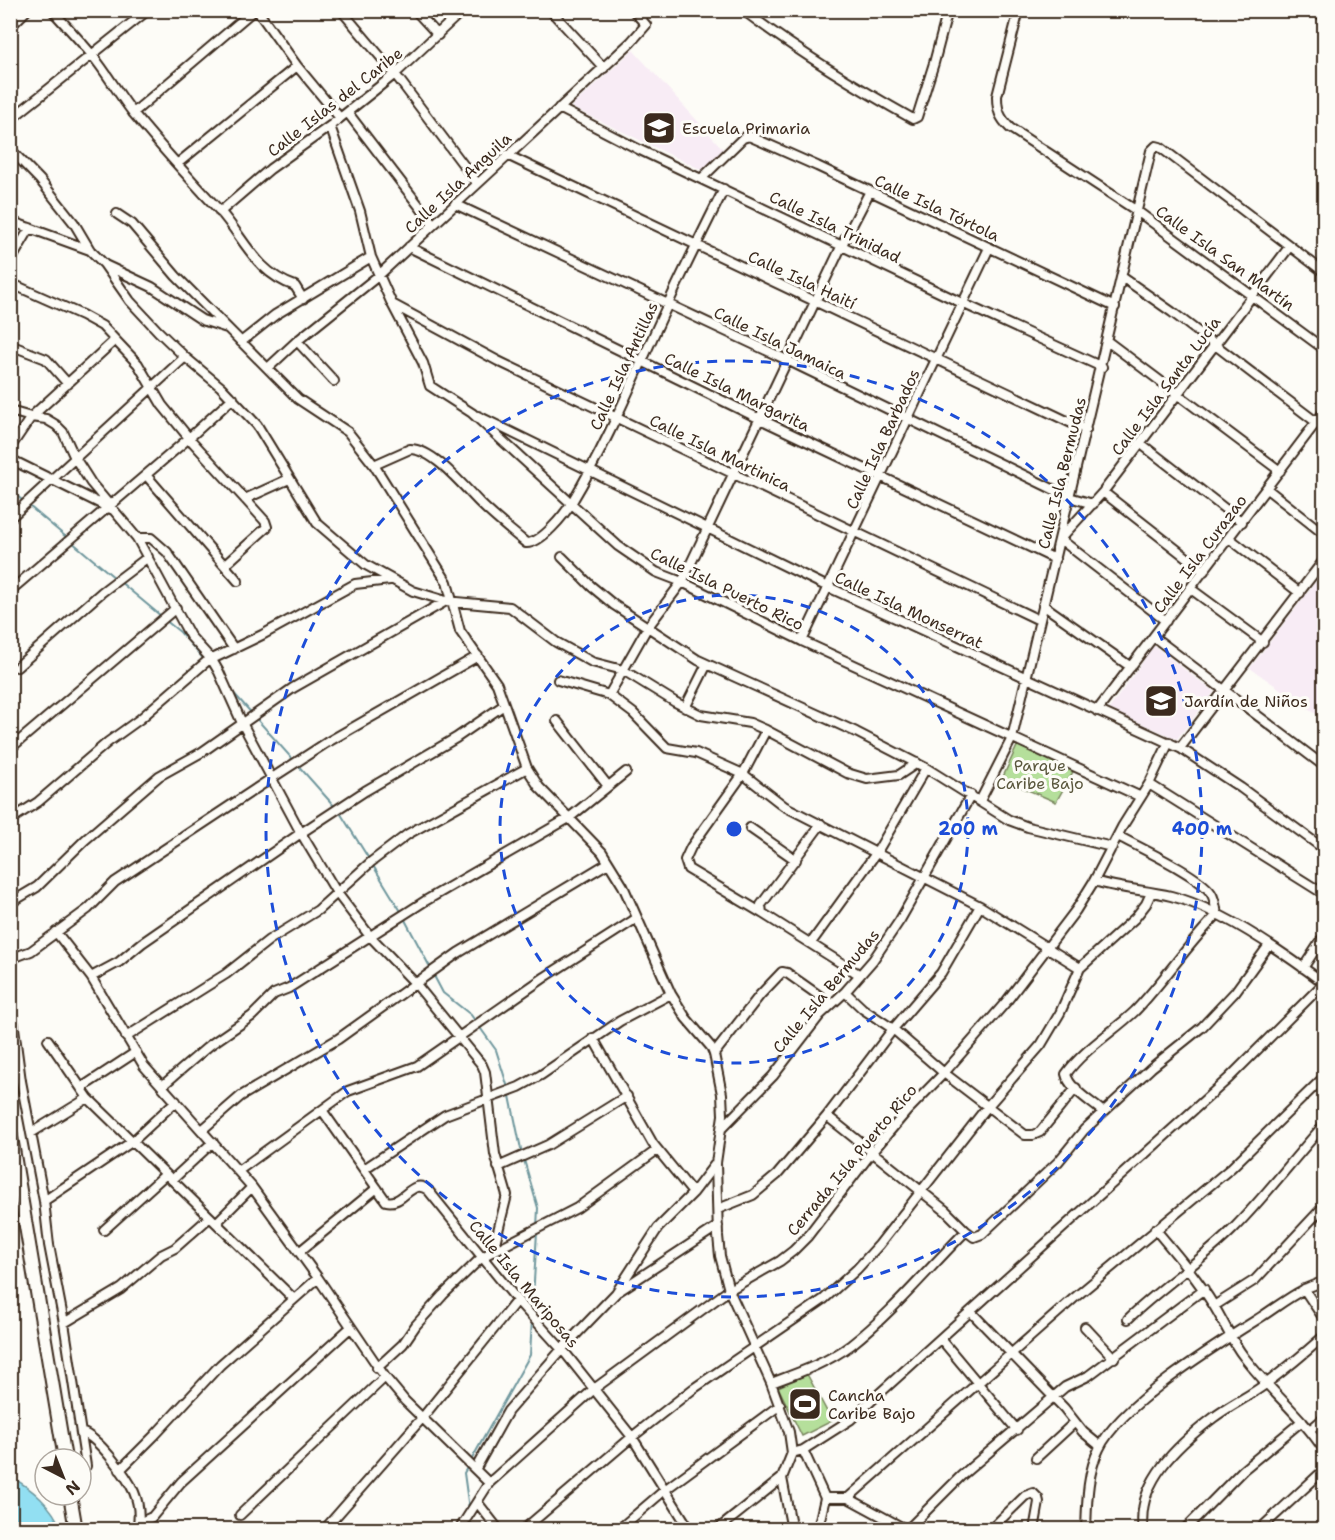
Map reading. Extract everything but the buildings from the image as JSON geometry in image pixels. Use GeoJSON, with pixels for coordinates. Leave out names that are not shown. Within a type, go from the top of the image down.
{"type":"FeatureCollection","features":[{"type":"Feature","properties":{"kind":"highway"},"geometry":{"type":"LineString","coordinates":[[10,1131],[62,1447]]}},
{"type":"Feature","properties":{"kind":"highway"},"geometry":{"type":"LineString","coordinates":[[72,1507],[76,1530]]}},
{"type":"Feature","properties":{"kind":"street"},"geometry":{"type":"LineString","coordinates":[[10,27],[27,10]]}},
{"type":"Feature","properties":{"kind":"street"},"geometry":{"type":"LineString","coordinates":[[52,10],[92,55],[133,113],[220,212],[251,255],[265,270],[295,286],[303,299]]}},
{"type":"Feature","properties":{"kind":"street"},"geometry":{"type":"LineString","coordinates":[[10,120],[148,10]]}},
{"type":"Feature","properties":{"kind":"street"},"geometry":{"type":"LineString","coordinates":[[133,113],[255,10],[340,118]]}},
{"type":"Feature","properties":{"kind":"street"},"geometry":{"type":"LineString","coordinates":[[341,10],[395,74],[477,183]]}},
{"type":"Feature","properties":{"kind":"street"},"geometry":{"type":"LineString","coordinates":[[415,10],[438,35]]}},
{"type":"Feature","properties":{"kind":"street","name":"Calle Islas del Caribe"},"geometry":{"type":"LineString","coordinates":[[220,212],[270,169],[330,126],[395,74],[463,10]]}},
{"type":"Feature","properties":{"kind":"street"},"geometry":{"type":"LineString","coordinates":[[550,10],[603,68]]}},
{"type":"Feature","properties":{"kind":"street","name":"Calle Isla Anguila"},"geometry":{"type":"LineString","coordinates":[[268,368],[297,341],[378,276],[645,27],[645,23],[633,10]]}},
{"type":"Feature","properties":{"kind":"street"},"geometry":{"type":"LineString","coordinates":[[747,12],[804,54],[864,92],[913,119],[917,117],[948,10]]}},
{"type":"Feature","properties":{"kind":"street","name":"Calle Isla San Martín"},"geometry":{"type":"LineString","coordinates":[[1019,10],[997,96],[997,108],[1001,119],[1010,128],[1137,211],[1324,349]]}},
{"type":"Feature","properties":{"kind":"street"},"geometry":{"type":"LineString","coordinates":[[1315,10],[1324,17]]}},
{"type":"Feature","properties":{"kind":"street"},"geometry":{"type":"LineString","coordinates":[[177,164],[297,66]]}},
{"type":"Feature","properties":{"kind":"street","name":"Calle Isla Trinidad"},"geometry":{"type":"LineString","coordinates":[[559,108],[640,150],[1101,367]]}},
{"type":"Feature","properties":{"kind":"street"},"geometry":{"type":"LineString","coordinates":[[348,112],[433,224]]}},
{"type":"Feature","properties":{"kind":"street","name":"Calle Isla Puerto Rico"},"geometry":{"type":"LineString","coordinates":[[330,126],[360,211],[378,276],[423,363],[430,386],[472,413],[496,437],[547,479],[571,504],[627,552],[668,578],[682,582],[802,641],[1141,797]]}},
{"type":"Feature","properties":{"kind":"street","name":"Calle Isla Tórtola"},"geometry":{"type":"LineString","coordinates":[[702,178],[746,136],[870,191],[1115,307]]}},
{"type":"Feature","properties":{"kind":"street","name":"Calle Isla Bermudas"},"geometry":{"type":"LineString","coordinates":[[980,801],[1012,738],[1151,151],[1156,146],[1160,147],[1290,246]]}},
{"type":"Feature","properties":{"kind":"street"},"geometry":{"type":"LineString","coordinates":[[10,149],[40,180],[74,223],[90,250],[104,264],[137,309],[185,357],[233,398],[258,425],[318,523],[366,565],[413,591],[449,602],[510,607],[556,642],[592,662],[623,670],[685,708],[701,715],[741,721],[766,730],[847,773],[867,779],[899,776],[917,764]]}},
{"type":"Feature","properties":{"kind":"street","name":"Calle Isla Haití"},"geometry":{"type":"LineString","coordinates":[[507,155],[1086,430]]}},
{"type":"Feature","properties":{"kind":"street","name":"Calle Isla Antillas"},"geometry":{"type":"LineString","coordinates":[[374,465],[410,449],[416,449],[442,465],[526,543],[531,543],[551,528],[571,504],[589,471],[724,189]]}},
{"type":"Feature","properties":{"kind":"street"},"geometry":{"type":"LineString","coordinates":[[609,695],[647,628],[682,582],[815,301],[870,191]]}},
{"type":"Feature","properties":{"kind":"street","name":"Calle Isla Jamaica"},"geometry":{"type":"LineString","coordinates":[[454,204],[787,360],[1069,497],[1093,504]]}},
{"type":"Feature","properties":{"kind":"street"},"geometry":{"type":"LineString","coordinates":[[117,214],[132,224],[176,276],[298,399],[348,432],[374,465],[447,582],[449,602],[460,631],[492,674],[527,768],[539,787],[602,852],[622,886],[671,994],[714,1054],[722,1094],[723,1115],[717,1163],[720,1256],[729,1290],[780,1405],[789,1432],[792,1453],[782,1478],[717,1530]]}},
{"type":"Feature","properties":{"kind":"street"},"geometry":{"type":"LineString","coordinates":[[10,220],[90,250]]}},
{"type":"Feature","properties":{"kind":"street"},"geometry":{"type":"LineString","coordinates":[[10,262],[30,228]]}},
{"type":"Feature","properties":{"kind":"street"},"geometry":{"type":"LineString","coordinates":[[1290,246],[1324,272]]}},
{"type":"Feature","properties":{"kind":"street","name":"Calle Isla Santa Lucía"},"geometry":{"type":"LineString","coordinates":[[1060,540],[1103,492],[1290,246]]}},
{"type":"Feature","properties":{"kind":"street","name":"Calle Isla Margarita"},"geometry":{"type":"LineString","coordinates":[[409,247],[1055,560]]}},
{"type":"Feature","properties":{"kind":"street","name":"Calle Isla Barbados"},"geometry":{"type":"LineString","coordinates":[[802,641],[988,248]]}},
{"type":"Feature","properties":{"kind":"street"},"geometry":{"type":"LineString","coordinates":[[241,342],[275,315],[371,257]]}},
{"type":"Feature","properties":{"kind":"street"},"geometry":{"type":"LineString","coordinates":[[104,264],[152,287],[202,320],[229,329]]}},
{"type":"Feature","properties":{"kind":"street"},"geometry":{"type":"LineString","coordinates":[[1122,277],[1172,312],[1324,428]]}},
{"type":"Feature","properties":{"kind":"street"},"geometry":{"type":"LineString","coordinates":[[10,283],[102,326],[138,364],[162,405],[189,438],[265,521],[267,527],[225,565]]}},
{"type":"Feature","properties":{"kind":"street","name":"Calle Isla Martinica"},"geometry":{"type":"LineString","coordinates":[[392,304],[498,361],[559,388],[616,418],[1039,620]]}},
{"type":"Feature","properties":{"kind":"street"},"geometry":{"type":"LineString","coordinates":[[10,448],[31,417],[115,340]]}},
{"type":"Feature","properties":{"kind":"street"},"geometry":{"type":"LineString","coordinates":[[297,341],[334,381]]}},
{"type":"Feature","properties":{"kind":"street"},"geometry":{"type":"LineString","coordinates":[[1107,341],[1280,471]]}},
{"type":"Feature","properties":{"kind":"street"},"geometry":{"type":"LineString","coordinates":[[10,345],[46,359],[68,384]]}},
{"type":"Feature","properties":{"kind":"street"},"geometry":{"type":"LineString","coordinates":[[10,518],[185,357]]}},
{"type":"Feature","properties":{"kind":"street"},"geometry":{"type":"LineString","coordinates":[[10,591],[111,508],[233,398]]}},
{"type":"Feature","properties":{"kind":"street"},"geometry":{"type":"LineString","coordinates":[[10,411],[46,419],[63,432],[75,458],[91,483],[137,538],[190,636],[212,660],[242,723],[301,833],[337,893],[369,935],[415,983],[459,1036],[485,1072],[498,1167],[507,1195],[493,1251]]}},
{"type":"Feature","properties":{"kind":"street","name":"Calle Isla Curazao"},"geometry":{"type":"LineString","coordinates":[[1097,711],[1324,412]]}},
{"type":"Feature","properties":{"kind":"street","name":"Calle Isla Monserrat"},"geometry":{"type":"LineString","coordinates":[[472,413],[828,587],[1180,748],[1241,788],[1324,849]]}},
{"type":"Feature","properties":{"kind":"street"},"geometry":{"type":"LineString","coordinates":[[1140,443],[1242,522]]}},
{"type":"Feature","properties":{"kind":"street"},"geometry":{"type":"LineString","coordinates":[[10,459],[111,508]]}},
{"type":"Feature","properties":{"kind":"street"},"geometry":{"type":"LineString","coordinates":[[146,475],[238,581]]}},
{"type":"Feature","properties":{"kind":"street"},"geometry":{"type":"LineString","coordinates":[[245,499],[289,479]]}},
{"type":"Feature","properties":{"kind":"street"},"geometry":{"type":"LineString","coordinates":[[1267,489],[1324,534]]}},
{"type":"Feature","properties":{"kind":"street"},"geometry":{"type":"LineString","coordinates":[[1103,492],[1204,570]]}},
{"type":"Feature","properties":{"kind":"street"},"geometry":{"type":"LineString","coordinates":[[137,538],[151,538],[167,552],[234,649]]}},
{"type":"Feature","properties":{"kind":"street"},"geometry":{"type":"LineString","coordinates":[[1229,538],[1299,593]]}},
{"type":"Feature","properties":{"kind":"street"},"geometry":{"type":"LineString","coordinates":[[1060,540],[1166,621]]}},
{"type":"Feature","properties":{"kind":"street"},"geometry":{"type":"LineString","coordinates":[[17,667],[102,592],[148,557]]}},
{"type":"Feature","properties":{"kind":"street"},"geometry":{"type":"LineString","coordinates":[[562,557],[591,586],[647,628],[707,664],[803,706],[926,768],[1009,820],[1028,827],[1112,847]]}},
{"type":"Feature","properties":{"kind":"street"},"geometry":{"type":"LineString","coordinates":[[1180,748],[1324,560]]}},
{"type":"Feature","properties":{"kind":"street"},"geometry":{"type":"LineString","coordinates":[[10,820],[38,802],[206,662],[355,584],[390,580]]}},
{"type":"Feature","properties":{"kind":"street"},"geometry":{"type":"LineString","coordinates":[[1191,589],[1263,642]]}},
{"type":"Feature","properties":{"kind":"street"},"geometry":{"type":"LineString","coordinates":[[10,903],[37,887],[85,840],[159,776],[202,752],[293,688],[449,602]]}},
{"type":"Feature","properties":{"kind":"street"},"geometry":{"type":"LineString","coordinates":[[1043,604],[1131,667]]}},
{"type":"Feature","properties":{"kind":"street"},"geometry":{"type":"LineString","coordinates":[[12,747],[176,608]]}},
{"type":"Feature","properties":{"kind":"street"},"geometry":{"type":"LineString","coordinates":[[1154,637],[1324,766]]}},
{"type":"Feature","properties":{"kind":"street"},"geometry":{"type":"LineString","coordinates":[[10,959],[31,951],[88,909],[115,882],[326,743],[478,656]]}},
{"type":"Feature","properties":{"kind":"street"},"geometry":{"type":"LineString","coordinates":[[685,708],[707,664]]}},
{"type":"Feature","properties":{"kind":"street"},"geometry":{"type":"LineString","coordinates":[[558,680],[609,695],[633,713],[667,748],[696,753],[743,774],[784,806],[980,906],[1080,968]]}},
{"type":"Feature","properties":{"kind":"street"},"geometry":{"type":"LineString","coordinates":[[91,977],[119,962],[142,943],[301,833],[365,791],[456,738],[504,705]]}},
{"type":"Feature","properties":{"kind":"street"},"geometry":{"type":"LineString","coordinates":[[557,721],[608,786]]}},
{"type":"Feature","properties":{"kind":"street"},"geometry":{"type":"LineString","coordinates":[[766,730],[743,774],[691,847],[685,860],[688,869],[860,975]]}},
{"type":"Feature","properties":{"kind":"street","name":"Cerrada Isla Puerto Rico"},"geometry":{"type":"LineString","coordinates":[[459,1530],[489,1483],[594,1389],[729,1290],[793,1251],[807,1237],[872,1152],[1006,1002],[1076,910],[1149,784],[1168,742]]}},
{"type":"Feature","properties":{"kind":"street"},"geometry":{"type":"LineString","coordinates":[[126,1037],[226,975],[269,940],[318,910],[371,862],[408,834],[527,768]]}},
{"type":"Feature","properties":{"kind":"street"},"geometry":{"type":"LineString","coordinates":[[811,943],[877,852],[926,768]]}},
{"type":"Feature","properties":{"kind":"street"},"geometry":{"type":"LineString","coordinates":[[162,1086],[210,1045],[252,1016],[274,994],[289,988],[369,935],[569,818],[626,772]]}},
{"type":"Feature","properties":{"kind":"street"},"geometry":{"type":"LineString","coordinates":[[1149,784],[1324,894]]}},
{"type":"Feature","properties":{"kind":"street","name":"Calle Isla Bermudas"},"geometry":{"type":"LineString","coordinates":[[721,1129],[773,1076],[831,1004],[860,975],[900,920],[971,795]]}},
{"type":"Feature","properties":{"kind":"street"},"geometry":{"type":"LineString","coordinates":[[762,913],[761,905],[821,824]]}},
{"type":"Feature","properties":{"kind":"street"},"geometry":{"type":"LineString","coordinates":[[750,828],[796,860]]}},
{"type":"Feature","properties":{"kind":"street"},"geometry":{"type":"LineString","coordinates":[[1118,836],[1172,865],[1209,889],[1217,915]]}},
{"type":"Feature","properties":{"kind":"street"},"geometry":{"type":"LineString","coordinates":[[202,1130],[241,1096],[338,1038],[458,953],[608,863]]}},
{"type":"Feature","properties":{"kind":"street"},"geometry":{"type":"LineString","coordinates":[[792,1453],[803,1450],[850,1420],[1229,1078],[1298,1012],[1324,983],[1269,945],[1217,915],[1172,897],[1117,888],[1094,881]]}},
{"type":"Feature","properties":{"kind":"street"},"geometry":{"type":"LineString","coordinates":[[523,1530],[632,1437],[693,1389],[824,1299],[857,1269],[879,1245],[987,1107],[1041,1045],[1060,1013],[1080,968],[1135,918],[1151,893]]}},
{"type":"Feature","properties":{"kind":"street"},"geometry":{"type":"LineString","coordinates":[[718,1209],[742,1201],[763,1188],[777,1175],[827,1116],[893,1029],[941,973],[980,906]]}},
{"type":"Feature","properties":{"kind":"street"},"geometry":{"type":"LineString","coordinates":[[1103,1112],[1067,1079],[1066,1074],[1133,1012],[1217,915]]}},
{"type":"Feature","properties":{"kind":"street"},"geometry":{"type":"LineString","coordinates":[[238,1171],[348,1091],[417,1066],[545,977],[637,918]]}},
{"type":"Feature","properties":{"kind":"street"},"geometry":{"type":"LineString","coordinates":[[56,932],[91,977],[144,1066],[252,1187],[318,1278],[377,1368],[405,1401],[489,1483]]}},
{"type":"Feature","properties":{"kind":"street"},"geometry":{"type":"LineString","coordinates":[[1303,968],[1324,936]]}},
{"type":"Feature","properties":{"kind":"street"},"geometry":{"type":"LineString","coordinates":[[827,1116],[946,1211],[966,1231],[974,1237],[982,1234],[1058,1162],[1084,1130],[1103,1112],[1151,1068],[1202,1027],[1235,992],[1269,945]]}},
{"type":"Feature","properties":{"kind":"street"},"geometry":{"type":"LineString","coordinates":[[714,1054],[755,1001],[782,972],[831,1004]]}},
{"type":"Feature","properties":{"kind":"street"},"geometry":{"type":"LineString","coordinates":[[845,992],[863,1009],[893,1029],[944,1073],[1025,1135],[1040,1132],[1076,1088]]}},
{"type":"Feature","properties":{"kind":"street"},"geometry":{"type":"LineString","coordinates":[[364,1170],[445,1115],[489,1100],[541,1075],[593,1038],[635,1012],[671,994]]}},
{"type":"Feature","properties":{"kind":"street"},"geometry":{"type":"LineString","coordinates":[[10,997],[21,1081],[44,1201],[49,1245],[83,1447]]}},
{"type":"Feature","properties":{"kind":"street"},"geometry":{"type":"LineString","coordinates":[[593,1038],[657,1150],[693,1193]]}},
{"type":"Feature","properties":{"kind":"street"},"geometry":{"type":"LineString","coordinates":[[48,1040],[88,1098],[294,1299]]}},
{"type":"Feature","properties":{"kind":"street"},"geometry":{"type":"LineString","coordinates":[[81,1088],[136,1052]]}},
{"type":"Feature","properties":{"kind":"street"},"geometry":{"type":"LineString","coordinates":[[848,1498],[1073,1299],[1231,1168],[1324,1077]]}},
{"type":"Feature","properties":{"kind":"street"},"geometry":{"type":"LineString","coordinates":[[498,1167],[548,1145],[627,1096]]}},
{"type":"Feature","properties":{"kind":"street"},"geometry":{"type":"LineString","coordinates":[[32,1133],[88,1098]]}},
{"type":"Feature","properties":{"kind":"street"},"geometry":{"type":"LineString","coordinates":[[44,1201],[133,1142],[176,1101]]}},
{"type":"Feature","properties":{"kind":"street","name":"Calle Isla Mariposas"},"geometry":{"type":"LineString","coordinates":[[322,1110],[386,1202],[396,1201],[416,1185],[422,1185],[428,1190],[517,1300],[562,1349],[632,1437],[690,1530]]}},
{"type":"Feature","properties":{"kind":"street"},"geometry":{"type":"LineString","coordinates":[[1128,1319],[1146,1301],[1189,1269],[1234,1228],[1324,1125]]}},
{"type":"Feature","properties":{"kind":"street"},"geometry":{"type":"LineString","coordinates":[[104,1230],[213,1142]]}},
{"type":"Feature","properties":{"kind":"street"},"geometry":{"type":"LineString","coordinates":[[377,1368],[403,1344],[416,1325],[443,1295],[482,1257],[577,1208],[657,1150]]}},
{"type":"Feature","properties":{"kind":"street"},"geometry":{"type":"LineString","coordinates":[[476,1468],[508,1411],[615,1293],[658,1228],[693,1193],[717,1163]]}},
{"type":"Feature","properties":{"kind":"street"},"geometry":{"type":"LineString","coordinates":[[64,1323],[121,1289],[161,1255],[175,1248],[213,1220],[252,1187]]}},
{"type":"Feature","properties":{"kind":"street"},"geometry":{"type":"LineString","coordinates":[[299,1252],[377,1188]]}},
{"type":"Feature","properties":{"kind":"street"},"geometry":{"type":"LineString","coordinates":[[1214,1306],[1255,1280],[1324,1206]]}},
{"type":"Feature","properties":{"kind":"street"},"geometry":{"type":"LineString","coordinates":[[615,1293],[718,1226]]}},
{"type":"Feature","properties":{"kind":"street"},"geometry":{"type":"LineString","coordinates":[[1155,1230],[1204,1289],[1244,1357],[1266,1384],[1311,1429],[1324,1450]]}},
{"type":"Feature","properties":{"kind":"street"},"geometry":{"type":"LineString","coordinates":[[771,1383],[829,1359],[850,1346],[880,1319],[966,1231]]}},
{"type":"Feature","properties":{"kind":"street"},"geometry":{"type":"LineString","coordinates":[[120,1470],[220,1365],[318,1278]]}},
{"type":"Feature","properties":{"kind":"street"},"geometry":{"type":"LineString","coordinates":[[1086,1530],[1087,1499],[1093,1463],[1100,1446],[1130,1412],[1155,1390],[1232,1335],[1304,1289],[1324,1281]]}},
{"type":"Feature","properties":{"kind":"street"},"geometry":{"type":"LineString","coordinates":[[825,1498],[848,1498],[907,1530],[961,1476],[1065,1387],[1088,1376],[1114,1358],[1204,1289]]}},
{"type":"Feature","properties":{"kind":"street"},"geometry":{"type":"LineString","coordinates":[[1304,1289],[1324,1319]]}},
{"type":"Feature","properties":{"kind":"street"},"geometry":{"type":"LineString","coordinates":[[324,1530],[423,1417],[517,1300]]}},
{"type":"Feature","properties":{"kind":"street"},"geometry":{"type":"LineString","coordinates":[[971,1312],[1100,1446]]}},
{"type":"Feature","properties":{"kind":"street"},"geometry":{"type":"LineString","coordinates":[[1085,1327],[1114,1358]]}},
{"type":"Feature","properties":{"kind":"street"},"geometry":{"type":"LineString","coordinates":[[138,1526],[152,1517],[189,1475],[350,1328]]}},
{"type":"Feature","properties":{"kind":"street"},"geometry":{"type":"LineString","coordinates":[[1143,1530],[1143,1505],[1152,1482],[1168,1459],[1214,1417],[1266,1384],[1324,1336]]}},
{"type":"Feature","properties":{"kind":"street"},"geometry":{"type":"LineString","coordinates":[[941,1339],[1017,1430]]}},
{"type":"Feature","properties":{"kind":"street"},"geometry":{"type":"LineString","coordinates":[[240,1515],[385,1377]]}},
{"type":"Feature","properties":{"kind":"street"},"geometry":{"type":"LineString","coordinates":[[618,1530],[666,1489],[780,1405]]}},
{"type":"Feature","properties":{"kind":"street"},"geometry":{"type":"LineString","coordinates":[[1311,1429],[1324,1418]]}},
{"type":"Feature","properties":{"kind":"street"},"geometry":{"type":"LineString","coordinates":[[1184,1530],[1243,1470],[1302,1420]]}},
{"type":"Feature","properties":{"kind":"street"},"geometry":{"type":"LineString","coordinates":[[1036,1458],[1075,1422]]}},
{"type":"Feature","properties":{"kind":"street"},"geometry":{"type":"LineString","coordinates":[[81,1432],[91,1436],[120,1470],[134,1491],[138,1506],[138,1526]]}},
{"type":"Feature","properties":{"kind":"street"},"geometry":{"type":"LineString","coordinates":[[803,1450],[825,1498],[820,1527],[810,1530]]}},
{"type":"Feature","properties":{"kind":"street"},"geometry":{"type":"LineString","coordinates":[[1259,1530],[1324,1470]]}},
{"type":"Feature","properties":{"kind":"street"},"geometry":{"type":"LineString","coordinates":[[782,1478],[792,1530]]}},
{"type":"Feature","properties":{"kind":"street"},"geometry":{"type":"LineString","coordinates":[[990,1530],[1026,1496],[1033,1493],[1039,1502],[1034,1530]]}},
{"type":"Feature","properties":{"kind":"street"},"geometry":{"type":"LineString","coordinates":[[477,1502],[499,1530]]}},
{"type":"Feature","properties":{"kind":"shaded area","name":"Escuela Primaria"},"geometry":{"type":"Polygon","coordinates":[[[633,50],[723,149],[702,170],[571,107],[633,50]]]}},
{"type":"Feature","properties":{"kind":"shaded area"},"geometry":{"type":"Polygon","coordinates":[[[1324,571],[1324,717],[1323,719],[1250,668],[1324,571]]]}},
{"type":"Feature","properties":{"kind":"shaded area","name":"Jardín de Niños"},"geometry":{"type":"Polygon","coordinates":[[[1154,646],[1214,692],[1177,739],[1109,709],[1154,646]]]}},
{"type":"Feature","properties":{"kind":"green space","name":"Parque Caribe Bajo"},"geometry":{"type":"Polygon","coordinates":[[[1018,744],[1075,768],[1056,802],[1002,779],[1018,744]]]}},
{"type":"Feature","properties":{"kind":"green space","name":"Cancha Caribe Bajo"},"geometry":{"type":"Polygon","coordinates":[[[807,1374],[832,1421],[802,1436],[778,1387],[807,1374]]]}},
{"type":"Feature","properties":{"kind":"water"},"geometry":{"type":"Polygon","coordinates":[[[11,1477],[33,1492],[33,1507],[48,1507],[61,1529],[11,1529],[11,1477]]]}},
{"type":"Feature","properties":{"kind":"waterway"},"geometry":{"type":"LineString","coordinates":[[10,490],[115,578]]}},
{"type":"Feature","properties":{"kind":"waterway"},"geometry":{"type":"LineString","coordinates":[[119,581],[161,616]]}},
{"type":"Feature","properties":{"kind":"waterway"},"geometry":{"type":"LineString","coordinates":[[165,620],[180,632],[215,672]]}},
{"type":"Feature","properties":{"kind":"waterway"},"geometry":{"type":"LineString","coordinates":[[231,690],[335,807]]}},
{"type":"Feature","properties":{"kind":"waterway"},"geometry":{"type":"LineString","coordinates":[[339,811],[369,859]]}},
{"type":"Feature","properties":{"kind":"waterway"},"geometry":{"type":"LineString","coordinates":[[372,864],[402,913]]}},
{"type":"Feature","properties":{"kind":"waterway"},"geometry":{"type":"LineString","coordinates":[[404,918],[431,969]]}},
{"type":"Feature","properties":{"kind":"waterway"},"geometry":{"type":"LineString","coordinates":[[433,974],[443,993],[471,1015],[496,1050],[509,1091],[522,1154]]}},
{"type":"Feature","properties":{"kind":"waterway"},"geometry":{"type":"LineString","coordinates":[[524,1160],[538,1208],[537,1227]]}},
{"type":"Feature","properties":{"kind":"waterway"},"geometry":{"type":"LineString","coordinates":[[532,1314],[537,1232]]}},
{"type":"Feature","properties":{"kind":"waterway"},"geometry":{"type":"LineString","coordinates":[[469,1509],[464,1473],[530,1355],[532,1319]]}},
{"type":"Feature","properties":{"kind":"waterway"},"geometry":{"type":"LineString","coordinates":[[470,1518],[473,1530]]}},
{"type":"Feature","properties":{"kind":"place","name":"Escuela Primaria"},"geometry":{"type":"Point","coordinates":[659,128]}},
{"type":"Feature","properties":{"kind":"place","name":"Jardín de Niños"},"geometry":{"type":"Point","coordinates":[1161,701]}},
{"type":"Feature","properties":{"kind":"place","name":"Cancha Caribe Bajo"},"geometry":{"type":"Point","coordinates":[805,1404]}}]}
